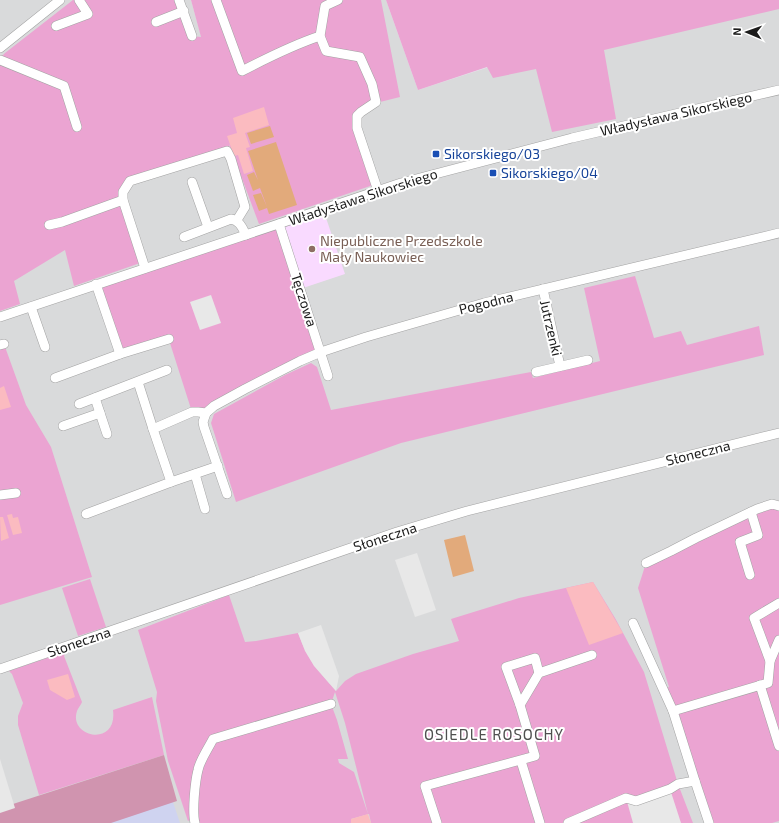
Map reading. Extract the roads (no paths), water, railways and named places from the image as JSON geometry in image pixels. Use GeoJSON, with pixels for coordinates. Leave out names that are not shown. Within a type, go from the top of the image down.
{"type":"FeatureCollection","features":[{"type":"Feature","properties":{"kind":"street"},"geometry":{"type":"LineString","coordinates":[[0,48],[60,0]]}},
{"type":"Feature","properties":{"kind":"street"},"geometry":{"type":"LineString","coordinates":[[56,26],[88,14],[79,0]]}},
{"type":"Feature","properties":{"kind":"street"},"geometry":{"type":"LineString","coordinates":[[179,0],[192,36]]}},
{"type":"Feature","properties":{"kind":"street"},"geometry":{"type":"LineString","coordinates":[[216,0],[242,71],[320,36]]}},
{"type":"Feature","properties":{"kind":"street"},"geometry":{"type":"LineString","coordinates":[[338,0],[325,6],[320,36],[326,51],[360,57],[372,84],[376,102],[361,112],[358,116],[357,128],[378,191]]}},
{"type":"Feature","properties":{"kind":"street"},"geometry":{"type":"LineString","coordinates":[[156,22],[184,11]]}},
{"type":"Feature","properties":{"kind":"street"},"geometry":{"type":"LineString","coordinates":[[0,60],[64,86],[77,127]]}},
{"type":"Feature","properties":{"kind":"street","name":"Władysława Sikorskiego"},"geometry":{"type":"LineString","coordinates":[[0,317],[400,183],[572,138],[779,90]]}},
{"type":"Feature","properties":{"kind":"street"},"geometry":{"type":"LineString","coordinates":[[145,268],[122,200],[123,192],[130,181],[227,151],[231,159],[245,207],[237,220]]}},
{"type":"Feature","properties":{"kind":"street"},"geometry":{"type":"LineString","coordinates":[[192,182],[208,227]]}},
{"type":"Feature","properties":{"kind":"street"},"geometry":{"type":"LineString","coordinates":[[49,225],[62,222],[122,200]]}},
{"type":"Feature","properties":{"kind":"street"},"geometry":{"type":"LineString","coordinates":[[184,237],[231,219],[237,220],[242,226],[246,235]]}},
{"type":"Feature","properties":{"kind":"street","name":"Tęczowa"},"geometry":{"type":"LineString","coordinates":[[279,224],[328,376]]}},
{"type":"Feature","properties":{"kind":"street","name":"Pogodna"},"geometry":{"type":"LineString","coordinates":[[206,413],[214,406],[245,388],[300,360],[321,352],[450,312],[779,233]]}},
{"type":"Feature","properties":{"kind":"street"},"geometry":{"type":"LineString","coordinates":[[96,284],[120,354]]}},
{"type":"Feature","properties":{"kind":"street","name":"Jutrzenki"},"geometry":{"type":"LineString","coordinates":[[543,289],[560,366]]}},
{"type":"Feature","properties":{"kind":"street"},"geometry":{"type":"LineString","coordinates":[[31,307],[45,347]]}},
{"type":"Feature","properties":{"kind":"street"},"geometry":{"type":"LineString","coordinates":[[55,378],[120,354],[169,339]]}},
{"type":"Feature","properties":{"kind":"street","name":"Jutrzenki"},"geometry":{"type":"LineString","coordinates":[[536,372],[588,360]]}},
{"type":"Feature","properties":{"kind":"street"},"geometry":{"type":"LineString","coordinates":[[79,404],[167,370]]}},
{"type":"Feature","properties":{"kind":"street"},"geometry":{"type":"LineString","coordinates":[[138,382],[171,482]]}},
{"type":"Feature","properties":{"kind":"street"},"geometry":{"type":"LineString","coordinates":[[95,398],[107,434]]}},
{"type":"Feature","properties":{"kind":"street"},"geometry":{"type":"LineString","coordinates":[[153,429],[192,412],[206,413],[203,422],[204,427],[227,494]]}},
{"type":"Feature","properties":{"kind":"street"},"geometry":{"type":"LineString","coordinates":[[63,426],[100,413]]}},
{"type":"Feature","properties":{"kind":"street","name":"Słoneczna"},"geometry":{"type":"LineString","coordinates":[[0,669],[397,532],[475,509],[779,433]]}},
{"type":"Feature","properties":{"kind":"street"},"geometry":{"type":"LineString","coordinates":[[86,514],[218,466]]}},
{"type":"Feature","properties":{"kind":"street"},"geometry":{"type":"LineString","coordinates":[[195,474],[206,509]]}},
{"type":"Feature","properties":{"kind":"street"},"geometry":{"type":"LineString","coordinates":[[0,495],[16,494]]}},
{"type":"Feature","properties":{"kind":"street"},"geometry":{"type":"LineString","coordinates":[[646,563],[765,506],[772,504],[779,506]]}},
{"type":"Feature","properties":{"kind":"street"},"geometry":{"type":"LineString","coordinates":[[750,575],[740,542],[758,535],[751,512]]}},
{"type":"Feature","properties":{"kind":"street"},"geometry":{"type":"LineString","coordinates":[[770,661],[754,618],[779,603]]}},
{"type":"Feature","properties":{"kind":"street"},"geometry":{"type":"LineString","coordinates":[[633,623],[673,711],[710,823]]}},
{"type":"Feature","properties":{"kind":"street"},"geometry":{"type":"LineString","coordinates":[[673,711],[760,685],[768,684],[770,661],[779,640]]}},
{"type":"Feature","properties":{"kind":"street"},"geometry":{"type":"LineString","coordinates":[[520,705],[539,673],[592,655]]}},
{"type":"Feature","properties":{"kind":"street"},"geometry":{"type":"LineString","coordinates":[[437,823],[424,786],[535,756],[520,705],[506,666],[534,658],[539,673]]}},
{"type":"Feature","properties":{"kind":"street"},"geometry":{"type":"LineString","coordinates":[[760,685],[779,746]]}},
{"type":"Feature","properties":{"kind":"street"},"geometry":{"type":"LineString","coordinates":[[195,823],[193,817],[198,770],[213,739],[331,704]]}},
{"type":"Feature","properties":{"kind":"street"},"geometry":{"type":"LineString","coordinates":[[521,761],[540,823]]}},
{"type":"Feature","properties":{"kind":"street"},"geometry":{"type":"LineString","coordinates":[[568,823],[626,798],[636,801],[670,789],[678,784],[695,781]]}},
{"type":"Feature","properties":{"kind":"place","name":"Sikorskiego/03"},"geometry":{"type":"Point","coordinates":[436,154]}},
{"type":"Feature","properties":{"kind":"place","name":"Sikorskiego/04"},"geometry":{"type":"Point","coordinates":[493,173]}},
{"type":"Feature","properties":{"kind":"place","name":"Niepubliczne Przedszkole Mały Naukowiec"},"geometry":{"type":"Point","coordinates":[312,249]}},
{"type":"Feature","properties":{"kind":"district","name":"OSIEDLE ROSOCHY"},"geometry":{"type":"Point","coordinates":[494,735]}}]}
